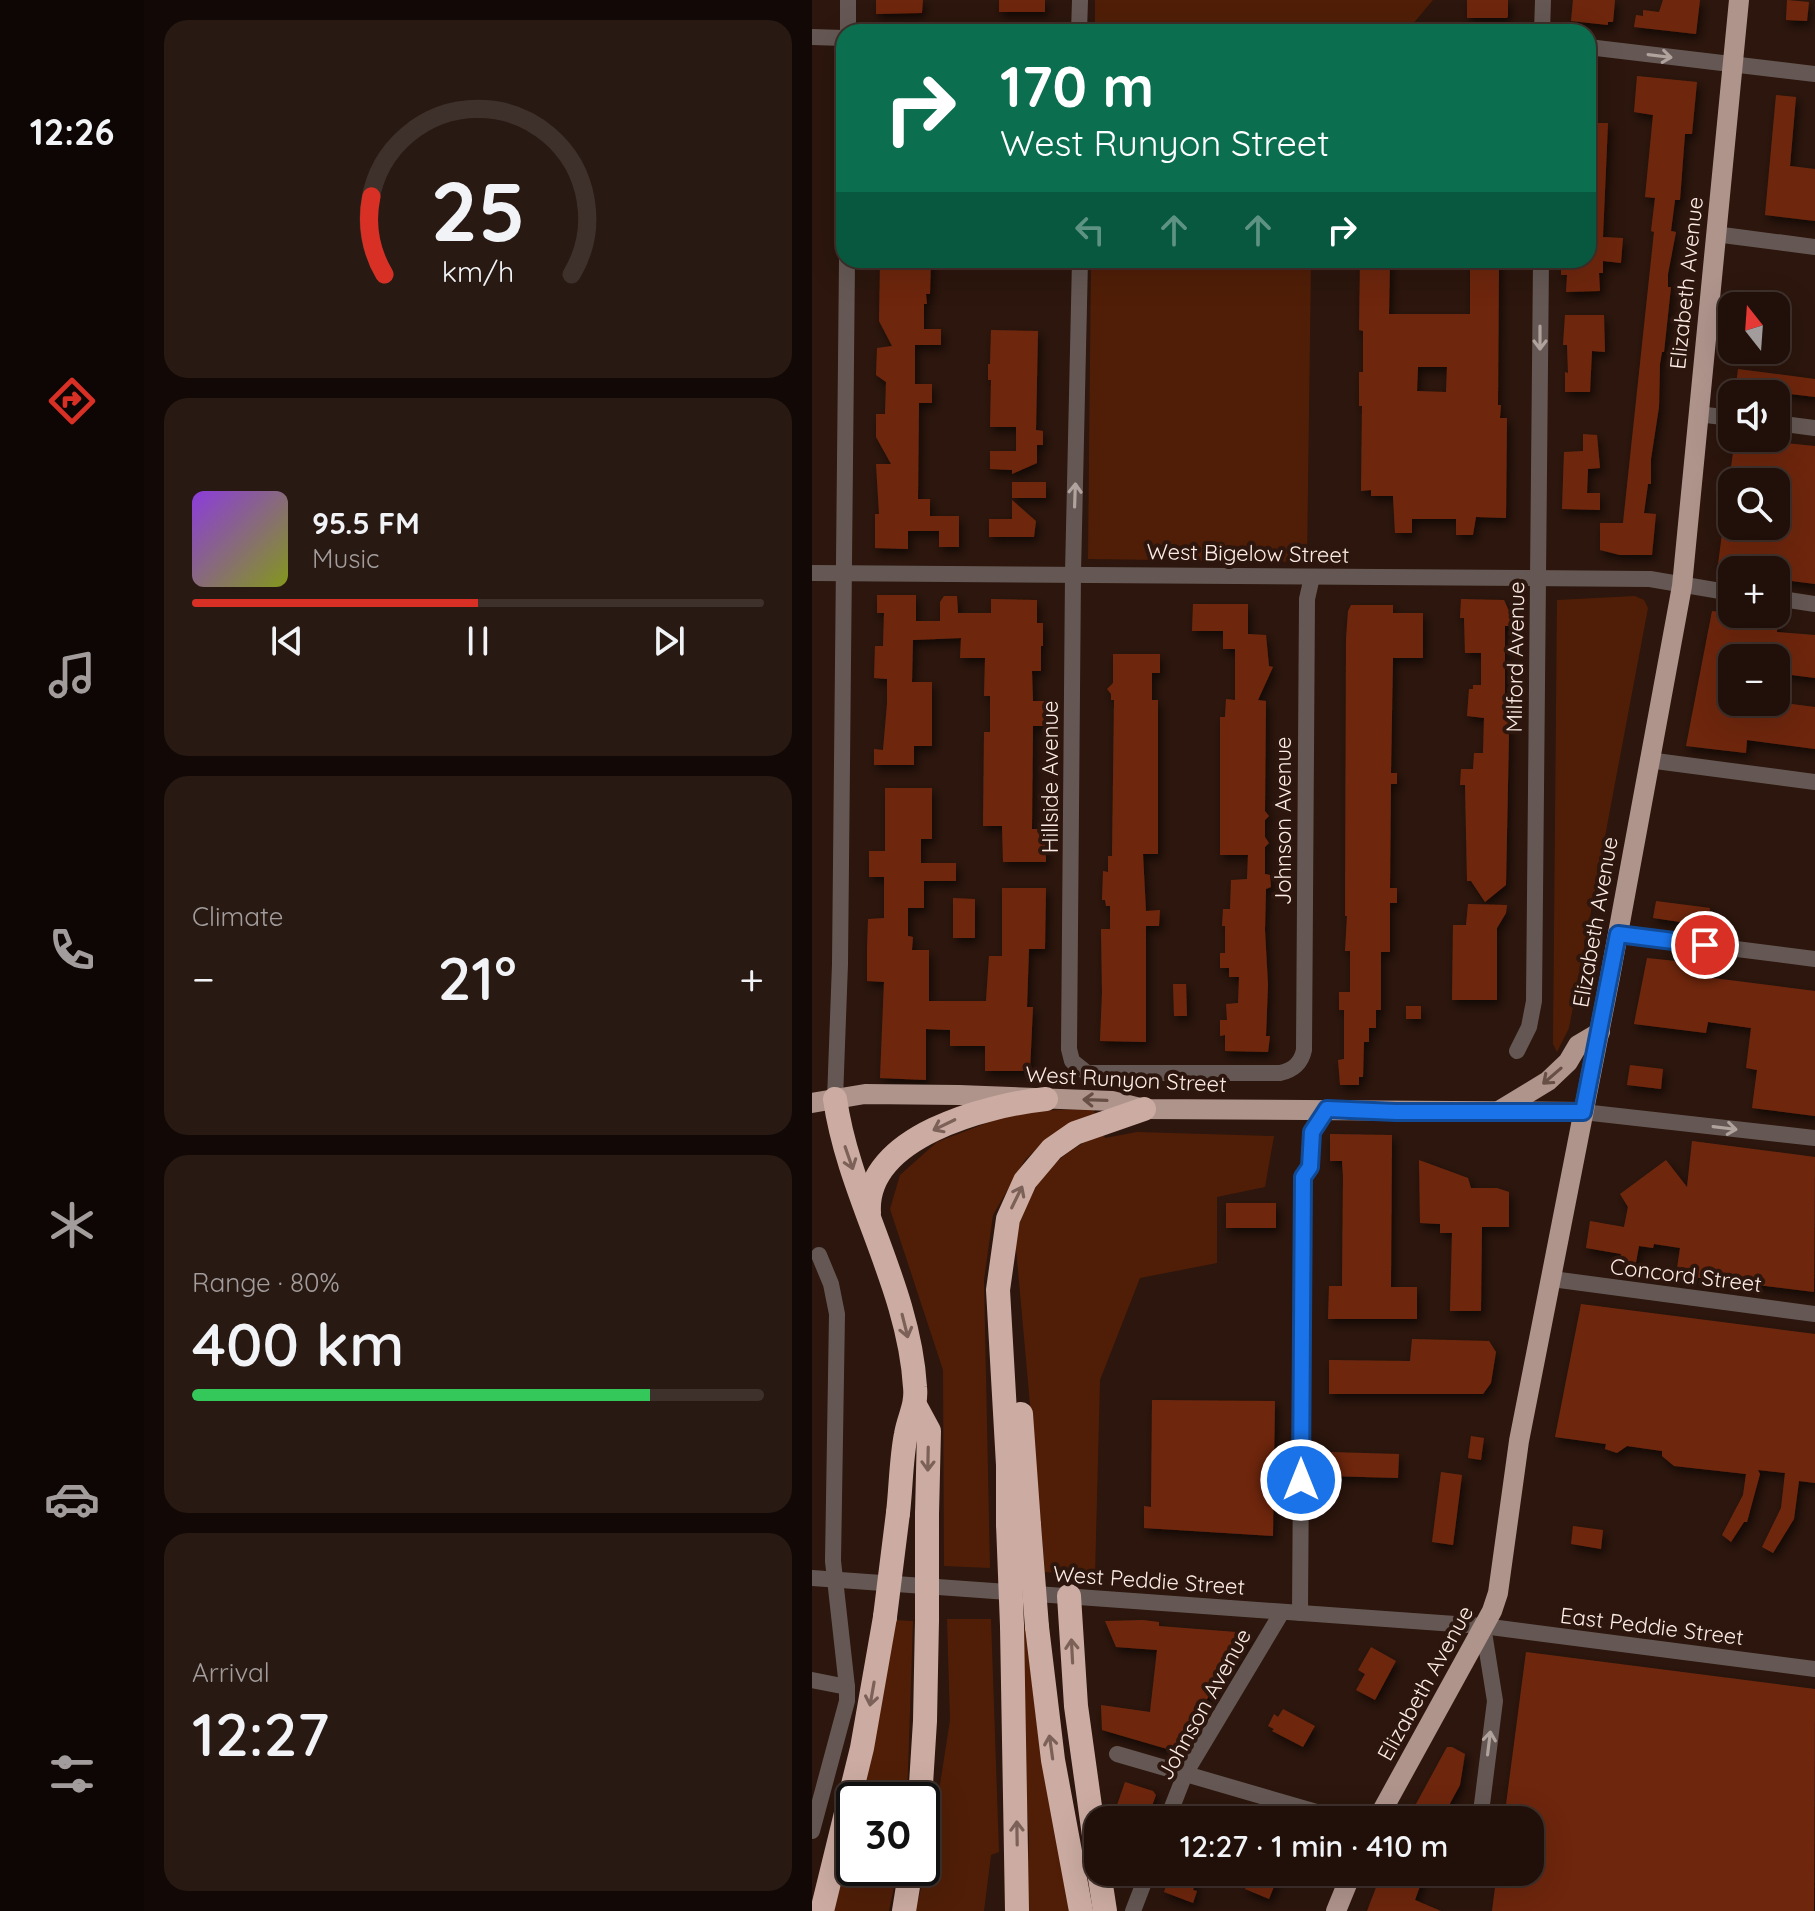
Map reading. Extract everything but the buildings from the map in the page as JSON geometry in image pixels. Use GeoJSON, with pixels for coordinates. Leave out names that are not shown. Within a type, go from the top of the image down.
{"type":"FeatureCollection","features":[{"type":"Feature","properties":{"kind":"highway"},"geometry":{"type":"LineString","coordinates":[[869,1215],[870,1197],[880,1173],[918,1139],[955,1119],[980,1110],[1046,1099]]}},
{"type":"Feature","properties":{"kind":"highway"},"geometry":{"type":"LineString","coordinates":[[822,1911],[862,1748],[885,1617],[906,1433],[916,1407],[904,1321],[844,1142],[824,1101]]}},
{"type":"Feature","properties":{"kind":"highway"},"geometry":{"type":"LineString","coordinates":[[1081,1911],[1053,1760],[1037,1627],[1007,1450],[998,1290],[1008,1219],[1018,1192],[1033,1170],[1052,1149],[1075,1133],[1144,1109]]}},
{"type":"Feature","properties":{"kind":"highway"},"geometry":{"type":"LineString","coordinates":[[916,1407],[929,1431],[925,1734],[921,1782]]}},
{"type":"Feature","properties":{"kind":"highway"},"geometry":{"type":"LineString","coordinates":[[1017,1911],[1012,1626],[1019,1524]]}},
{"type":"Feature","properties":{"kind":"highway"},"geometry":{"type":"LineString","coordinates":[[1069,1596],[1076,1706],[1090,1806]]}},
{"type":"Feature","properties":{"kind":"highway"},"geometry":{"type":"LineString","coordinates":[[904,1911],[908,1886]]}},
{"type":"Feature","properties":{"kind":"highway"},"geometry":{"type":"LineString","coordinates":[[1101,1886],[1105,1911]]}},
{"type":"Feature","properties":{"kind":"main road","name":"Elizabeth Avenue"},"geometry":{"type":"LineString","coordinates":[[1385,1806],[1492,1611],[1498,1593],[1519,1441],[1600,1032],[1682,586],[1739,0]]}},
{"type":"Feature","properties":{"kind":"main road"},"geometry":{"type":"LineString","coordinates":[[1497,1112],[1548,1081],[1568,1062],[1578,1045],[1600,1032]]}},
{"type":"Feature","properties":{"kind":"main road","name":"West Runyon Street"},"geometry":{"type":"LineString","coordinates":[[824,1101],[891,1094],[1112,1101],[1144,1109],[1583,1112]]}},
{"type":"Feature","properties":{"kind":"main road"},"geometry":{"type":"LineString","coordinates":[[1336,1911],[1346,1886]]}},
{"type":"Feature","properties":{"kind":"street"},"geometry":{"type":"LineString","coordinates":[[848,0],[848,24]]}},
{"type":"Feature","properties":{"kind":"street"},"geometry":{"type":"LineString","coordinates":[[1079,24],[1080,0]]}},
{"type":"Feature","properties":{"kind":"street"},"geometry":{"type":"LineString","coordinates":[[1542,24],[1543,0]]}},
{"type":"Feature","properties":{"kind":"street"},"geometry":{"type":"LineString","coordinates":[[812,37],[836,38]]}},
{"type":"Feature","properties":{"kind":"street"},"geometry":{"type":"LineString","coordinates":[[1596,48],[1815,74]]}},
{"type":"Feature","properties":{"kind":"street"},"geometry":{"type":"LineString","coordinates":[[1715,234],[1815,247]]}},
{"type":"Feature","properties":{"kind":"street"},"geometry":{"type":"LineString","coordinates":[[824,1101],[840,964],[847,268]]}},
{"type":"Feature","properties":{"kind":"street","name":"Hillside Avenue"},"geometry":{"type":"LineString","coordinates":[[1080,268],[1073,573],[1069,1049],[1072,1061],[1083,1071],[1093,1074],[1280,1073],[1298,1065]]}},
{"type":"Feature","properties":{"kind":"street","name":"Milford Avenue"},"geometry":{"type":"LineString","coordinates":[[1517,1051],[1529,1027],[1534,1001],[1541,268]]}},
{"type":"Feature","properties":{"kind":"street"},"geometry":{"type":"LineString","coordinates":[[1697,414],[1718,416]]}},
{"type":"Feature","properties":{"kind":"street"},"geometry":{"type":"LineString","coordinates":[[1790,425],[1815,428]]}},
{"type":"Feature","properties":{"kind":"street","name":"West Bigelow Street"},"geometry":{"type":"LineString","coordinates":[[812,573],[1650,579],[1718,591]]}},
{"type":"Feature","properties":{"kind":"street","name":"Johnson Avenue"},"geometry":{"type":"LineString","coordinates":[[1298,1065],[1304,1050],[1307,599],[1312,577]]}},
{"type":"Feature","properties":{"kind":"street"},"geometry":{"type":"LineString","coordinates":[[1790,600],[1815,604]]}},
{"type":"Feature","properties":{"kind":"street"},"geometry":{"type":"LineString","coordinates":[[1648,760],[1815,782]]}},
{"type":"Feature","properties":{"kind":"street"},"geometry":{"type":"LineString","coordinates":[[1618,934],[1815,959]]}},
{"type":"Feature","properties":{"kind":"street"},"geometry":{"type":"LineString","coordinates":[[1300,1613],[1303,1177],[1310,1167],[1312,1132],[1327,1109]]}},
{"type":"Feature","properties":{"kind":"street"},"geometry":{"type":"LineString","coordinates":[[1583,1112],[1815,1138]]}},
{"type":"Feature","properties":{"kind":"street"},"geometry":{"type":"LineString","coordinates":[[812,1831],[847,1701],[833,1561],[837,1314],[831,1284],[819,1255]]}},
{"type":"Feature","properties":{"kind":"street","name":"Concord Street"},"geometry":{"type":"LineString","coordinates":[[1552,1279],[1815,1314]]}},
{"type":"Feature","properties":{"kind":"street","name":"West Peddie Street"},"geometry":{"type":"LineString","coordinates":[[812,1578],[1483,1626]]}},
{"type":"Feature","properties":{"kind":"street","name":"Johnson Avenue"},"geometry":{"type":"LineString","coordinates":[[1172,1806],[1185,1774],[1282,1612]]}},
{"type":"Feature","properties":{"kind":"street"},"geometry":{"type":"LineString","coordinates":[[1482,1806],[1495,1701],[1483,1626]]}},
{"type":"Feature","properties":{"kind":"street","name":"East Peddie Street"},"geometry":{"type":"LineString","coordinates":[[1483,1626],[1815,1669]]}},
{"type":"Feature","properties":{"kind":"street"},"geometry":{"type":"LineString","coordinates":[[812,1680],[847,1687]]}},
{"type":"Feature","properties":{"kind":"street"},"geometry":{"type":"LineString","coordinates":[[1117,1754],[1296,1806]]}},
{"type":"Feature","properties":{"kind":"street"},"geometry":{"type":"LineString","coordinates":[[1133,1911],[1143,1886]]}},
{"type":"Feature","properties":{"kind":"shaded area"},"geometry":{"type":"Polygon","coordinates":[[[1095,0],[1433,0],[1413,24],[1095,24],[1095,0]]]}},
{"type":"Feature","properties":{"kind":"shaded area"},"geometry":{"type":"Polygon","coordinates":[[[1091,268],[1311,268],[1307,562],[1088,559],[1091,268]]]}},
{"type":"Feature","properties":{"kind":"shaded area"},"geometry":{"type":"Polygon","coordinates":[[[1635,596],[1644,600],[1648,608],[1569,1028],[1557,1052],[1553,1044],[1557,600],[1635,596]]]}},
{"type":"Feature","properties":{"kind":"shaded area"},"geometry":{"type":"Polygon","coordinates":[[[1094,1109],[1095,1115],[1040,1145],[1025,1160],[993,1215],[984,1280],[990,1568],[944,1566],[943,1370],[890,1209],[900,1175],[937,1142],[1016,1112],[1094,1109]]]}},
{"type":"Feature","properties":{"kind":"shaded area"},"geometry":{"type":"Polygon","coordinates":[[[1137,1132],[1274,1136],[1265,1187],[1217,1197],[1217,1263],[1140,1278],[1100,1380],[1095,1576],[1045,1572],[1015,1237],[1036,1186],[1056,1163],[1102,1133],[1105,1138],[1137,1132]]]}},
{"type":"Feature","properties":{"kind":"shaded area"},"geometry":{"type":"Polygon","coordinates":[[[947,1619],[991,1619],[999,1852],[991,1855],[984,1911],[915,1911],[922,1886],[940,1886],[940,1785],[950,1720],[947,1619]]]}},
{"type":"Feature","properties":{"kind":"shaded area"},"geometry":{"type":"Polygon","coordinates":[[[894,1620],[913,1621],[908,1782],[860,1782],[894,1620]]]}},
{"type":"Feature","properties":{"kind":"shaded area"},"geometry":{"type":"Polygon","coordinates":[[[1016,1626],[1025,1626],[1040,1749],[1070,1911],[1026,1911],[1029,1837],[1016,1626]]]}},
{"type":"Feature","properties":{"kind":"shaded area"},"geometry":{"type":"Polygon","coordinates":[[[837,1886],[894,1886],[889,1911],[832,1911],[837,1886]]]}},
{"type":"Feature","properties":{"kind":"route"},"geometry":{"type":"LineString","coordinates":[[1301,1480],[1303,1177],[1310,1167],[1312,1132],[1327,1109],[1583,1112],[1618,934],[1705,945]]}}]}
